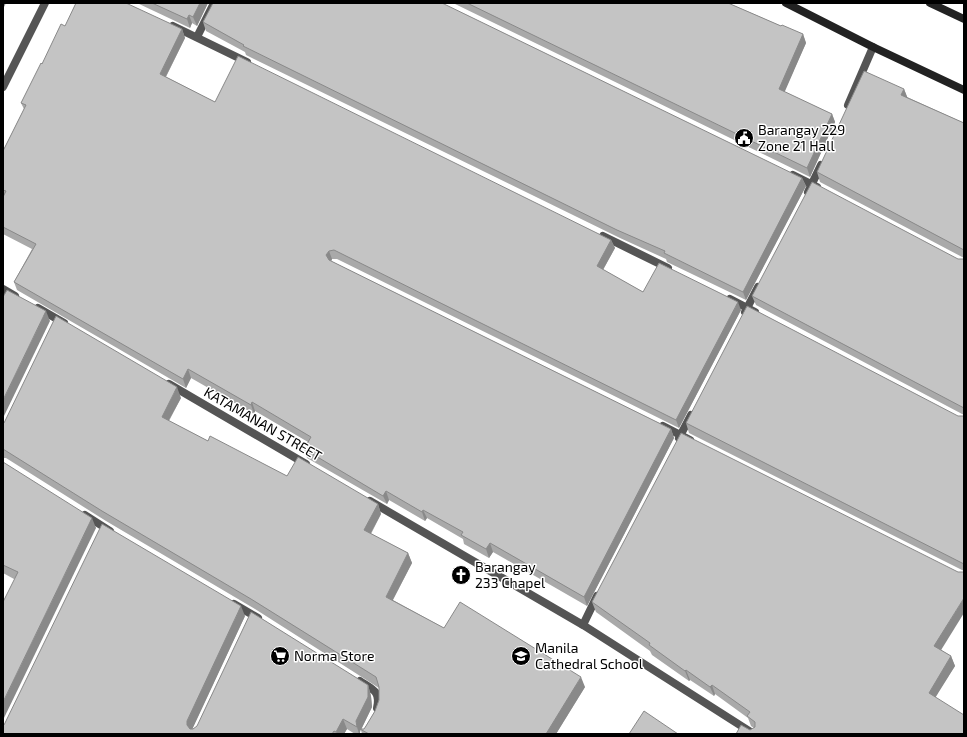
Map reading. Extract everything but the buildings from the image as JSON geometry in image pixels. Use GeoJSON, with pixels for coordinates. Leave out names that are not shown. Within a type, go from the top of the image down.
{"type":"FeatureCollection","features":[{"type":"Feature","properties":{"kind":"main road"},"geometry":{"type":"LineString","coordinates":[[786,3],[873,47],[964,90]]}},
{"type":"Feature","properties":{"kind":"main road"},"geometry":{"type":"LineString","coordinates":[[930,3],[964,20]]}},
{"type":"Feature","properties":{"kind":"street"},"geometry":{"type":"LineString","coordinates":[[3,87],[45,3]]}},
{"type":"Feature","properties":{"kind":"street"},"geometry":{"type":"LineString","coordinates":[[197,37],[214,3]]}},
{"type":"Feature","properties":{"kind":"street"},"geometry":{"type":"LineString","coordinates":[[163,22],[254,65]]}},
{"type":"Feature","properties":{"kind":"street"},"geometry":{"type":"LineString","coordinates":[[844,114],[873,47]]}},
{"type":"Feature","properties":{"kind":"street"},"geometry":{"type":"LineString","coordinates":[[805,198],[825,156]]}},
{"type":"Feature","properties":{"kind":"street"},"geometry":{"type":"LineString","coordinates":[[784,170],[826,192]]}},
{"type":"Feature","properties":{"kind":"street"},"geometry":{"type":"LineString","coordinates":[[597,234],[676,272]]}},
{"type":"Feature","properties":{"kind":"street"},"geometry":{"type":"LineString","coordinates":[[740,322],[762,280]]}},
{"type":"Feature","properties":{"kind":"street"},"geometry":{"type":"LineString","coordinates":[[3,289],[27,302],[56,322],[71,327]]}},
{"type":"Feature","properties":{"kind":"street"},"geometry":{"type":"LineString","coordinates":[[726,297],[761,315]]}},
{"type":"Feature","properties":{"kind":"street","name":"KATAMANAN STREET"},"geometry":{"type":"LineString","coordinates":[[161,379],[313,468]]}},
{"type":"Feature","properties":{"kind":"street"},"geometry":{"type":"LineString","coordinates":[[674,449],[696,407]]}},
{"type":"Feature","properties":{"kind":"street"},"geometry":{"type":"LineString","coordinates":[[653,421],[695,442]]}},
{"type":"Feature","properties":{"kind":"street"},"geometry":{"type":"LineString","coordinates":[[362,496],[583,625],[754,734]]}},
{"type":"Feature","properties":{"kind":"street"},"geometry":{"type":"LineString","coordinates":[[76,509],[101,530],[116,534]]}},
{"type":"Feature","properties":{"kind":"street"},"geometry":{"type":"LineString","coordinates":[[583,625],[601,590]]}},
{"type":"Feature","properties":{"kind":"street"},"geometry":{"type":"LineString","coordinates":[[225,598],[250,618],[265,622]]}},
{"type":"Feature","properties":{"kind":"street"},"geometry":{"type":"LineString","coordinates":[[350,675],[376,692],[379,700],[377,712],[374,718]]}},
{"type":"Feature","properties":{"kind":"place","name":"Barangay 229 Zone 21 Hall"},"geometry":{"type":"Point","coordinates":[744,138]}},
{"type":"Feature","properties":{"kind":"place","name":"Barangay 233 Chapel"},"geometry":{"type":"Point","coordinates":[461,575]}},
{"type":"Feature","properties":{"kind":"place","name":"Norma Store"},"geometry":{"type":"Point","coordinates":[280,656]}},
{"type":"Feature","properties":{"kind":"place","name":"Manila Cathedral School"},"geometry":{"type":"Point","coordinates":[521,656]}}]}
